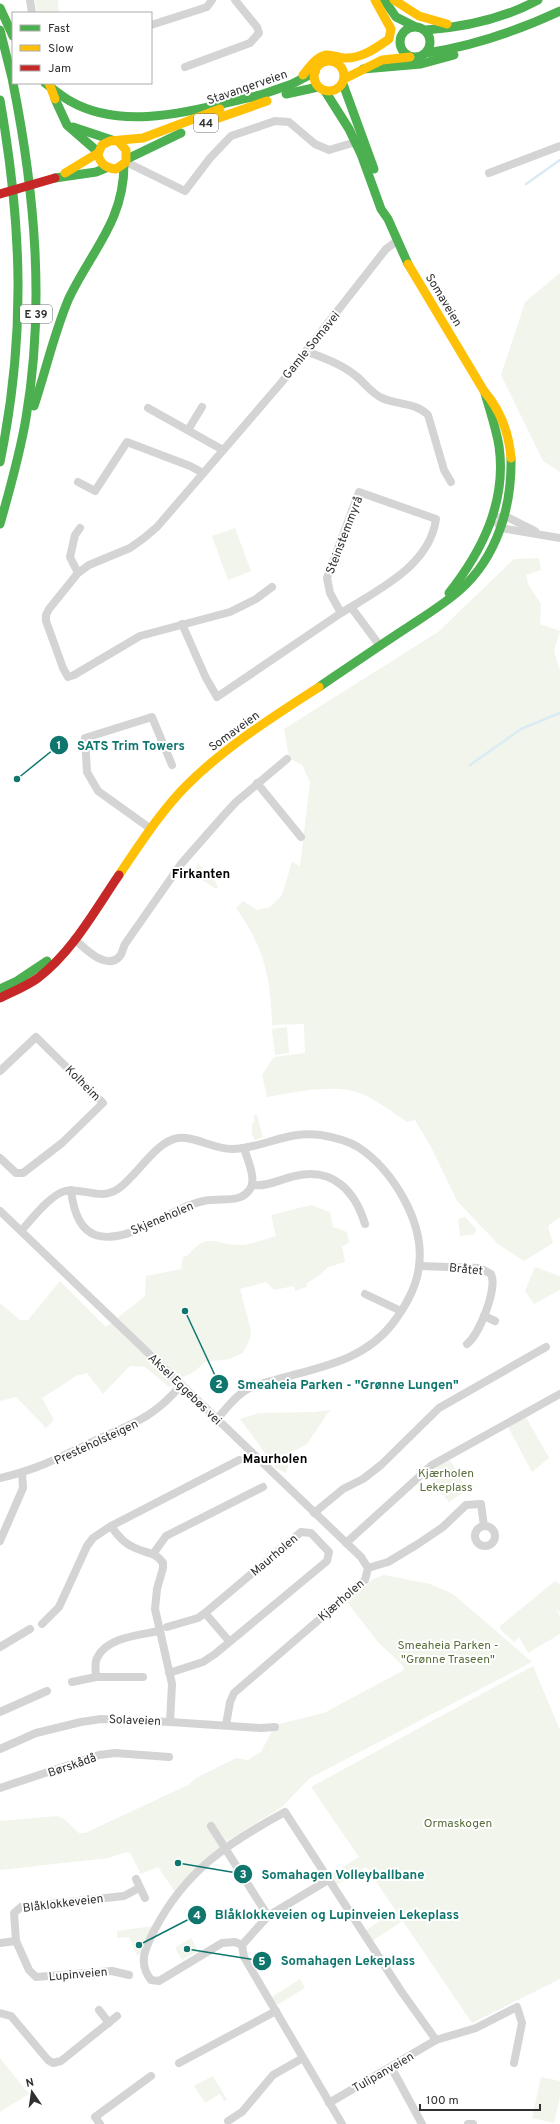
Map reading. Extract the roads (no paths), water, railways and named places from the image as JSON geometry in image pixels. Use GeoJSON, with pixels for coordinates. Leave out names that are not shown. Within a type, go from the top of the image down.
{"type":"FeatureCollection","features":[{"type":"Feature","properties":{"kind":"main road"},"geometry":{"type":"LineString","coordinates":[[375,0],[400,38],[402,49],[410,57]]}},
{"type":"Feature","properties":{"kind":"main road"},"geometry":{"type":"LineString","coordinates":[[292,84],[314,62],[325,56],[338,56],[346,59],[358,56],[375,49],[389,40],[391,30],[375,0]]}},
{"type":"Feature","properties":{"kind":"main road"},"geometry":{"type":"LineString","coordinates":[[384,0],[395,17],[400,21],[426,30],[459,28],[500,17],[538,0]]}},
{"type":"Feature","properties":{"kind":"main road"},"geometry":{"type":"LineString","coordinates":[[394,0],[409,13],[438,23],[454,25],[500,17]]}},
{"type":"Feature","properties":{"kind":"main road"},"geometry":{"type":"LineString","coordinates":[[0,8],[12,34]]}},
{"type":"Feature","properties":{"kind":"main road"},"geometry":{"type":"LineString","coordinates":[[363,69],[398,67],[438,61],[532,24],[560,11]]}},
{"type":"Feature","properties":{"kind":"main road"},"geometry":{"type":"LineString","coordinates":[[338,63],[352,62],[373,55],[400,38],[408,28],[414,26]]}},
{"type":"Feature","properties":{"kind":"main road","name":"E 39"},"geometry":{"type":"LineString","coordinates":[[0,30],[12,79]]}},
{"type":"Feature","properties":{"kind":"main road"},"geometry":{"type":"LineString","coordinates":[[426,30],[431,42],[427,52]]}},
{"type":"Feature","properties":{"kind":"main road"},"geometry":{"type":"LineString","coordinates":[[338,63],[343,70],[344,82],[363,69],[382,60],[422,56],[427,52],[491,39]]}},
{"type":"Feature","properties":{"kind":"main road","name":"44"},"geometry":{"type":"LineString","coordinates":[[315,72],[322,63],[327,61],[338,63]]}},
{"type":"Feature","properties":{"kind":"main road"},"geometry":{"type":"LineString","coordinates":[[315,72],[314,77],[322,89]]}},
{"type":"Feature","properties":{"kind":"main road","name":"Stavangerveien"},"geometry":{"type":"LineString","coordinates":[[115,141],[141,138],[164,131],[292,84],[315,72]]}},
{"type":"Feature","properties":{"kind":"main road","name":"44"},"geometry":{"type":"LineString","coordinates":[[322,89],[335,90],[344,82]]}},
{"type":"Feature","properties":{"kind":"main road","name":"Somaveien"},"geometry":{"type":"LineString","coordinates":[[344,82],[377,178],[388,219],[397,241],[419,282],[484,391],[496,434],[500,460],[499,488],[493,518],[484,542],[469,568],[436,607]]}},
{"type":"Feature","properties":{"kind":"main road","name":"E 39"},"geometry":{"type":"LineString","coordinates":[[13,84],[30,186],[36,285],[36,323],[32,369],[23,435]]}},
{"type":"Feature","properties":{"kind":"main road"},"geometry":{"type":"LineString","coordinates":[[46,84],[56,93],[78,105],[107,114],[126,117],[171,113],[261,95]]}},
{"type":"Feature","properties":{"kind":"main road"},"geometry":{"type":"LineString","coordinates":[[0,194],[55,178],[96,172],[106,168],[99,161],[98,153],[67,125],[55,99],[50,84]]}},
{"type":"Feature","properties":{"kind":"main road","name":"Stavangerveien"},"geometry":{"type":"LineString","coordinates":[[126,162],[211,121],[287,94],[322,89]]}},
{"type":"Feature","properties":{"kind":"main road","name":"Somaveien"},"geometry":{"type":"LineString","coordinates":[[322,89],[355,143],[381,209],[388,219]]}},
{"type":"Feature","properties":{"kind":"main road","name":"E 39"},"geometry":{"type":"LineString","coordinates":[[0,100],[10,157],[17,249],[17,338],[11,405],[0,462]]}},
{"type":"Feature","properties":{"kind":"main road"},"geometry":{"type":"LineString","coordinates":[[67,125],[115,141],[126,148],[126,162]]}},
{"type":"Feature","properties":{"kind":"main road"},"geometry":{"type":"LineString","coordinates":[[55,178],[98,153],[103,144],[115,141]]}},
{"type":"Feature","properties":{"kind":"main road","name":"E 39"},"geometry":{"type":"LineString","coordinates":[[0,151],[15,210]]}},
{"type":"Feature","properties":{"kind":"main road","name":"E 39"},"geometry":{"type":"LineString","coordinates":[[0,524],[23,435],[35,404],[57,330],[70,298],[120,208],[125,183],[126,162]]}},
{"type":"Feature","properties":{"kind":"main road","name":"44"},"geometry":{"type":"LineString","coordinates":[[106,168],[116,169],[126,162]]}},
{"type":"Feature","properties":{"kind":"main road","name":"Somaveien"},"geometry":{"type":"LineString","coordinates":[[0,998],[18,990],[51,967],[68,949],[151,829],[186,786],[204,769],[235,743],[457,594],[477,572],[494,545],[501,528],[505,516],[511,475],[510,446],[503,419],[494,400],[484,391]]}},
{"type":"Feature","properties":{"kind":"main road","name":"Somaveien"},"geometry":{"type":"LineString","coordinates":[[0,989],[36,969],[74,939]]}},
{"type":"Feature","properties":{"kind":"street"},"geometry":{"type":"LineString","coordinates":[[30,0],[32,12]]}},
{"type":"Feature","properties":{"kind":"street"},"geometry":{"type":"LineString","coordinates":[[152,26],[201,10],[207,7],[212,0]]}},
{"type":"Feature","properties":{"kind":"street"},"geometry":{"type":"LineString","coordinates":[[185,67],[250,43],[256,38],[259,33],[257,27],[235,0]]}},
{"type":"Feature","properties":{"kind":"street"},"geometry":{"type":"LineString","coordinates":[[126,162],[185,192],[210,158],[231,136],[275,121],[283,120],[296,126],[314,144],[329,150],[364,139]]}},
{"type":"Feature","properties":{"kind":"street"},"geometry":{"type":"LineString","coordinates":[[490,173],[560,146]]}},
{"type":"Feature","properties":{"kind":"street","name":"Gamle Somavei"},"geometry":{"type":"LineString","coordinates":[[272,587],[256,600],[241,608],[140,636],[74,675],[68,676],[63,668],[46,615],[78,573],[89,565],[130,548],[144,538],[166,517],[306,351],[386,249],[397,241]]}},
{"type":"Feature","properties":{"kind":"street"},"geometry":{"type":"LineString","coordinates":[[306,351],[347,369],[358,377],[371,391],[382,398],[423,410],[428,415],[444,470],[451,482]]}},
{"type":"Feature","properties":{"kind":"street"},"geometry":{"type":"LineString","coordinates":[[188,430],[202,407]]}},
{"type":"Feature","properties":{"kind":"street"},"geometry":{"type":"LineString","coordinates":[[148,408],[223,450]]}},
{"type":"Feature","properties":{"kind":"street"},"geometry":{"type":"LineString","coordinates":[[78,482],[95,491],[127,442],[190,466],[203,473]]}},
{"type":"Feature","properties":{"kind":"street","name":"Steinstemmyrå"},"geometry":{"type":"LineString","coordinates":[[182,624],[214,694],[219,696],[394,579],[416,560],[427,545],[435,527],[436,519],[359,492],[328,578],[330,593],[341,613]]}},
{"type":"Feature","properties":{"kind":"street"},"geometry":{"type":"LineString","coordinates":[[541,534],[505,516],[493,518],[501,528],[560,538]]}},
{"type":"Feature","properties":{"kind":"street"},"geometry":{"type":"LineString","coordinates":[[78,573],[70,558],[75,535],[80,528]]}},
{"type":"Feature","properties":{"kind":"street"},"geometry":{"type":"LineString","coordinates":[[351,607],[380,646]]}},
{"type":"Feature","properties":{"kind":"street"},"geometry":{"type":"LineString","coordinates":[[151,829],[98,791],[87,772],[85,738],[152,717],[172,765]]}},
{"type":"Feature","properties":{"kind":"street"},"geometry":{"type":"LineString","coordinates":[[74,939],[95,956],[106,962],[112,961],[120,956],[125,944],[181,864],[236,802],[287,759]]}},
{"type":"Feature","properties":{"kind":"street"},"geometry":{"type":"LineString","coordinates":[[257,783],[301,837]]}},
{"type":"Feature","properties":{"kind":"street","name":"Kolheim"},"geometry":{"type":"LineString","coordinates":[[0,1071],[36,1037],[103,1103],[62,1143],[23,1173],[16,1173],[0,1158]]}},
{"type":"Feature","properties":{"kind":"street"},"geometry":{"type":"LineString","coordinates":[[21,1230],[58,1194],[71,1190],[103,1195],[116,1190],[126,1183],[164,1144],[174,1139],[186,1138],[216,1148],[244,1148],[291,1135],[305,1134],[333,1137],[357,1146],[378,1163],[386,1173],[414,1219],[417,1234],[419,1266],[412,1289],[401,1311],[380,1338],[359,1354],[332,1364],[250,1388],[244,1391],[217,1419]]}},
{"type":"Feature","properties":{"kind":"street"},"geometry":{"type":"LineString","coordinates":[[244,1148],[253,1185],[268,1184],[305,1174],[325,1176],[345,1187],[352,1194],[359,1205],[365,1224]]}},
{"type":"Feature","properties":{"kind":"street","name":"Skjeneholen"},"geometry":{"type":"LineString","coordinates":[[71,1190],[75,1209],[83,1227],[95,1236],[107,1237],[122,1234],[151,1224],[178,1208],[210,1200],[239,1198],[247,1193],[253,1185]]}},
{"type":"Feature","properties":{"kind":"street","name":"Aksel Eggebøs vei"},"geometry":{"type":"LineString","coordinates":[[0,1211],[314,1513],[362,1557],[368,1568]]}},
{"type":"Feature","properties":{"kind":"street","name":"Bråtet"},"geometry":{"type":"LineString","coordinates":[[419,1266],[480,1268],[488,1271],[493,1278],[484,1316],[474,1337],[467,1344]]}},
{"type":"Feature","properties":{"kind":"street"},"geometry":{"type":"LineString","coordinates":[[365,1294],[401,1311]]}},
{"type":"Feature","properties":{"kind":"street"},"geometry":{"type":"LineString","coordinates":[[484,1316],[495,1321]]}},
{"type":"Feature","properties":{"kind":"street"},"geometry":{"type":"LineString","coordinates":[[314,1513],[343,1489],[363,1479],[381,1464],[439,1408],[546,1347]]}},
{"type":"Feature","properties":{"kind":"street","name":"Presteholsteigen"},"geometry":{"type":"LineString","coordinates":[[0,1478],[22,1473],[49,1464],[145,1418],[161,1406],[181,1384]]}},
{"type":"Feature","properties":{"kind":"street"},"geometry":{"type":"LineString","coordinates":[[346,1543],[432,1465],[560,1394]]}},
{"type":"Feature","properties":{"kind":"street"},"geometry":{"type":"LineString","coordinates":[[42,1624],[55,1613],[59,1607],[87,1546],[93,1538],[111,1526],[239,1460]]}},
{"type":"Feature","properties":{"kind":"street"},"geometry":{"type":"LineString","coordinates":[[0,1541],[23,1488],[22,1473]]}},
{"type":"Feature","properties":{"kind":"street"},"geometry":{"type":"LineString","coordinates":[[154,1554],[166,1536],[263,1487]]}},
{"type":"Feature","properties":{"kind":"street","name":"Kjærholen"},"geometry":{"type":"LineString","coordinates":[[226,1726],[230,1702],[234,1693],[365,1580],[368,1568],[388,1562],[418,1544],[443,1527],[466,1505],[481,1504],[484,1526]]}},
{"type":"Feature","properties":{"kind":"street"},"geometry":{"type":"LineString","coordinates":[[111,1526],[123,1541],[135,1548],[154,1554],[160,1559],[164,1568],[155,1602],[159,1631],[172,1689],[170,1722]]}},
{"type":"Feature","properties":{"kind":"street","name":"Maurholen"},"geometry":{"type":"LineString","coordinates":[[167,1627],[198,1618],[301,1532],[311,1533],[328,1548],[330,1555],[327,1561],[203,1662],[169,1673]]}},
{"type":"Feature","properties":{"kind":"street"},"geometry":{"type":"LineString","coordinates":[[205,1613],[228,1642]]}},
{"type":"Feature","properties":{"kind":"street"},"geometry":{"type":"LineString","coordinates":[[0,1647],[30,1630]]}},
{"type":"Feature","properties":{"kind":"street"},"geometry":{"type":"LineString","coordinates":[[96,1677],[97,1658],[111,1644],[131,1637],[159,1631]]}},
{"type":"Feature","properties":{"kind":"street"},"geometry":{"type":"LineString","coordinates":[[72,1682],[96,1677],[143,1677]]}},
{"type":"Feature","properties":{"kind":"street"},"geometry":{"type":"LineString","coordinates":[[0,1712],[47,1691]]}},
{"type":"Feature","properties":{"kind":"street","name":"Solaveien"},"geometry":{"type":"LineString","coordinates":[[0,1749],[36,1733],[81,1722],[121,1719],[261,1728],[275,1727]]}},
{"type":"Feature","properties":{"kind":"street","name":"Børskådå"},"geometry":{"type":"LineString","coordinates":[[0,1788],[99,1755],[116,1753],[169,1757]]}},
{"type":"Feature","properties":{"kind":"street"},"geometry":{"type":"LineString","coordinates":[[242,1945],[235,1942],[222,1943],[159,1981],[151,1980],[144,1966],[144,1951],[167,1908],[188,1880],[237,1838],[285,1812],[400,1990],[436,2040]]}},
{"type":"Feature","properties":{"kind":"street"},"geometry":{"type":"LineString","coordinates":[[211,1826],[226,1847],[268,1916]]}},
{"type":"Feature","properties":{"kind":"street"},"geometry":{"type":"LineString","coordinates":[[242,1945],[268,1916],[328,1880]]}},
{"type":"Feature","properties":{"kind":"street","name":"Blåklokkeveien"},"geometry":{"type":"LineString","coordinates":[[16,1941],[14,1913],[21,1907],[124,1896],[137,1884],[145,1898]]}},
{"type":"Feature","properties":{"kind":"street"},"geometry":{"type":"LineString","coordinates":[[0,1943],[16,1941]]}},
{"type":"Feature","properties":{"kind":"street","name":"Lupinveien"},"geometry":{"type":"LineString","coordinates":[[16,1941],[29,1970],[36,1977],[112,1971],[129,1975]]}},
{"type":"Feature","properties":{"kind":"street"},"geometry":{"type":"LineString","coordinates":[[242,1945],[247,1962],[342,2124]]}},
{"type":"Feature","properties":{"kind":"street","name":"Tulipanveien"},"geometry":{"type":"LineString","coordinates":[[329,2103],[436,2040],[476,2028],[517,2007],[522,2023],[514,2063]]}},
{"type":"Feature","properties":{"kind":"street"},"geometry":{"type":"LineString","coordinates":[[99,2010],[109,2023]]}},
{"type":"Feature","properties":{"kind":"street"},"geometry":{"type":"LineString","coordinates":[[179,2063],[276,2012]]}},
{"type":"Feature","properties":{"kind":"street"},"geometry":{"type":"LineString","coordinates":[[0,2013],[11,2016],[48,2060],[53,2063],[61,2062],[117,2016]]}},
{"type":"Feature","properties":{"kind":"street"},"geometry":{"type":"LineString","coordinates":[[228,2121],[242,2112],[273,2075],[303,2058]]}},
{"type":"Feature","properties":{"kind":"street"},"geometry":{"type":"LineString","coordinates":[[391,2067],[422,2124]]}},
{"type":"Feature","properties":{"kind":"street"},"geometry":{"type":"LineString","coordinates":[[100,2124],[95,2117],[151,2076]]}},
{"type":"Feature","properties":{"kind":"street"},"geometry":{"type":"LineString","coordinates":[[468,2124],[473,2124]]}},
{"type":"Feature","properties":{"kind":"waterway"},"geometry":{"type":"LineString","coordinates":[[526,184],[560,160]]}},
{"type":"Feature","properties":{"kind":"waterway"},"geometry":{"type":"LineString","coordinates":[[470,765],[521,729],[560,713]]}},
{"type":"Feature","properties":{"kind":"place","name":"SATS Trim Towers"},"geometry":{"type":"Point","coordinates":[17,779]}},
{"type":"Feature","properties":{"kind":"place","name":"Smeaheia Parken - \"Grønne Lungen\""},"geometry":{"type":"Point","coordinates":[185,1311]}},
{"type":"Feature","properties":{"kind":"place","name":"Somahagen Volleyballbane"},"geometry":{"type":"Point","coordinates":[178,1863]}},
{"type":"Feature","properties":{"kind":"place","name":"Blåklokkeveien og Lupinveien Lekeplass"},"geometry":{"type":"Point","coordinates":[139,1945]}},
{"type":"Feature","properties":{"kind":"place","name":"Somahagen Lekeplass"},"geometry":{"type":"Point","coordinates":[187,1949]}},
{"type":"Feature","properties":{"kind":"district","name":"Firkanten"},"geometry":{"type":"Point","coordinates":[201,873]}},
{"type":"Feature","properties":{"kind":"district","name":"Maurholen"},"geometry":{"type":"Point","coordinates":[275,1458]}},
{"type":"Feature","properties":{"kind":"park label","name":"Kjærholen Lekeplass"},"geometry":{"type":"Point","coordinates":[446,1480]}},
{"type":"Feature","properties":{"kind":"park label","name":"Smeaheia Parken - \"Grønne Traseen\""},"geometry":{"type":"Point","coordinates":[448,1652]}},
{"type":"Feature","properties":{"kind":"park label","name":"Ormaskogen"},"geometry":{"type":"Point","coordinates":[458,1823]}}]}
